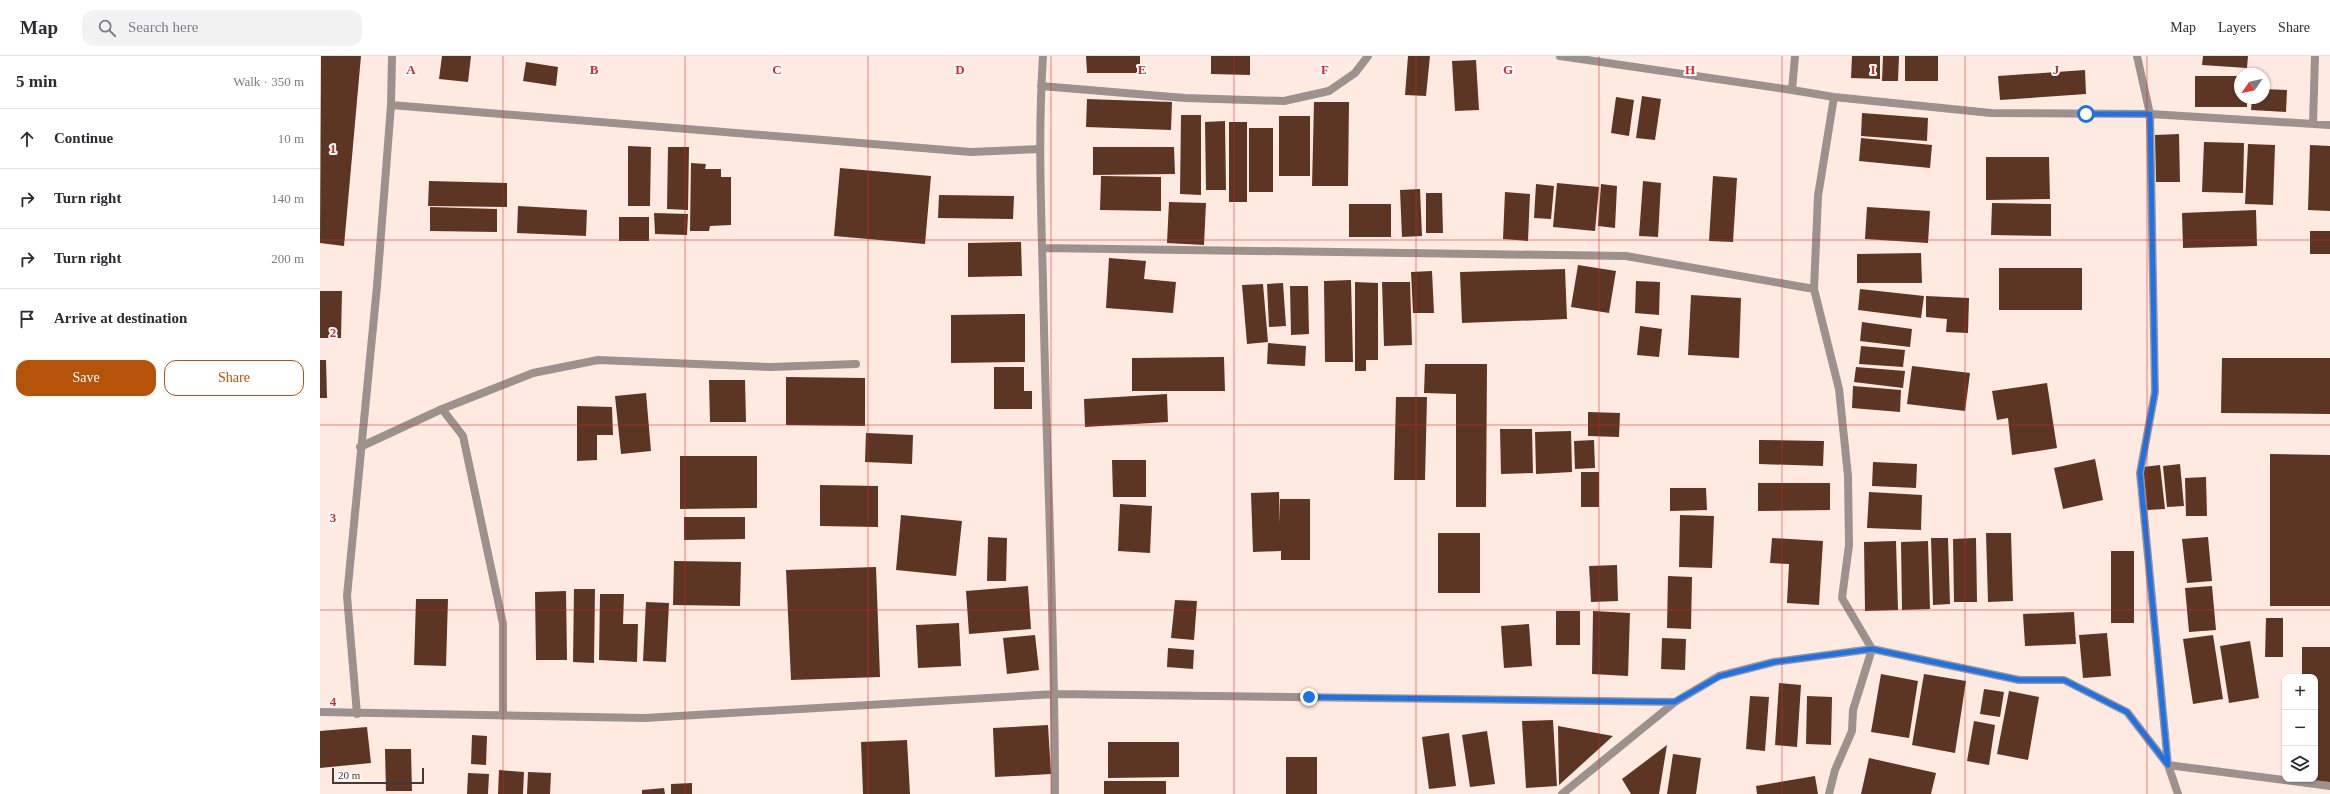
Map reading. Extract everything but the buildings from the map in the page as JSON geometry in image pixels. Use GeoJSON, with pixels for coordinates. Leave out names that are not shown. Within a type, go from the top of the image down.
{"type":"FeatureCollection","features":[{"type":"Feature","properties":{"kind":"street"},"geometry":{"type":"LineString","coordinates":[[357,714],[347,596],[360,447],[377,286],[391,105],[392,56]]}},
{"type":"Feature","properties":{"kind":"street"},"geometry":{"type":"LineString","coordinates":[[1042,56],[1040,149],[1046,423],[1055,694],[1055,794]]}},
{"type":"Feature","properties":{"kind":"street"},"geometry":{"type":"LineString","coordinates":[[1041,86],[1185,98],[1284,101],[1329,91],[1355,73],[1368,56]]}},
{"type":"Feature","properties":{"kind":"street"},"geometry":{"type":"LineString","coordinates":[[1560,56],[1834,97],[1990,113],[2150,114],[2330,125]]}},
{"type":"Feature","properties":{"kind":"street"},"geometry":{"type":"LineString","coordinates":[[1792,90],[1795,56]]}},
{"type":"Feature","properties":{"kind":"street"},"geometry":{"type":"LineString","coordinates":[[2137,56],[2150,114],[2155,392],[2140,473],[2168,765],[2178,794]]}},
{"type":"Feature","properties":{"kind":"street"},"geometry":{"type":"LineString","coordinates":[[2312,124],[2315,56]]}},
{"type":"Feature","properties":{"kind":"street"},"geometry":{"type":"LineString","coordinates":[[1829,794],[1835,770],[1852,731],[1853,710],[1872,649],[1842,598],[1849,545],[1848,476],[1840,389],[1814,289],[1818,196],[1834,97]]}},
{"type":"Feature","properties":{"kind":"street"},"geometry":{"type":"LineString","coordinates":[[391,105],[971,152],[1040,149]]}},
{"type":"Feature","properties":{"kind":"street"},"geometry":{"type":"LineString","coordinates":[[1042,248],[1626,256],[1814,289]]}},
{"type":"Feature","properties":{"kind":"street"},"geometry":{"type":"LineString","coordinates":[[360,447],[442,408],[533,373],[598,360],[771,367],[856,364]]}},
{"type":"Feature","properties":{"kind":"street"},"geometry":{"type":"LineString","coordinates":[[442,408],[463,436],[504,624],[503,716]]}},
{"type":"Feature","properties":{"kind":"street"},"geometry":{"type":"LineString","coordinates":[[1562,794],[1674,702],[1720,676],[1774,662],[1872,649],[2019,680],[2064,680],[2127,712],[2168,765],[2330,786]]}},
{"type":"Feature","properties":{"kind":"street"},"geometry":{"type":"LineString","coordinates":[[320,712],[357,714],[645,718],[1055,694],[1674,702]]}},
{"type":"Feature","properties":{"kind":"route"},"geometry":{"type":"LineString","coordinates":[[1309,697],[1674,702],[1720,676],[1774,662],[1872,649],[2019,680],[2064,680],[2127,712],[2168,765],[2140,473],[2155,392],[2150,114],[2086,114]]}}]}
